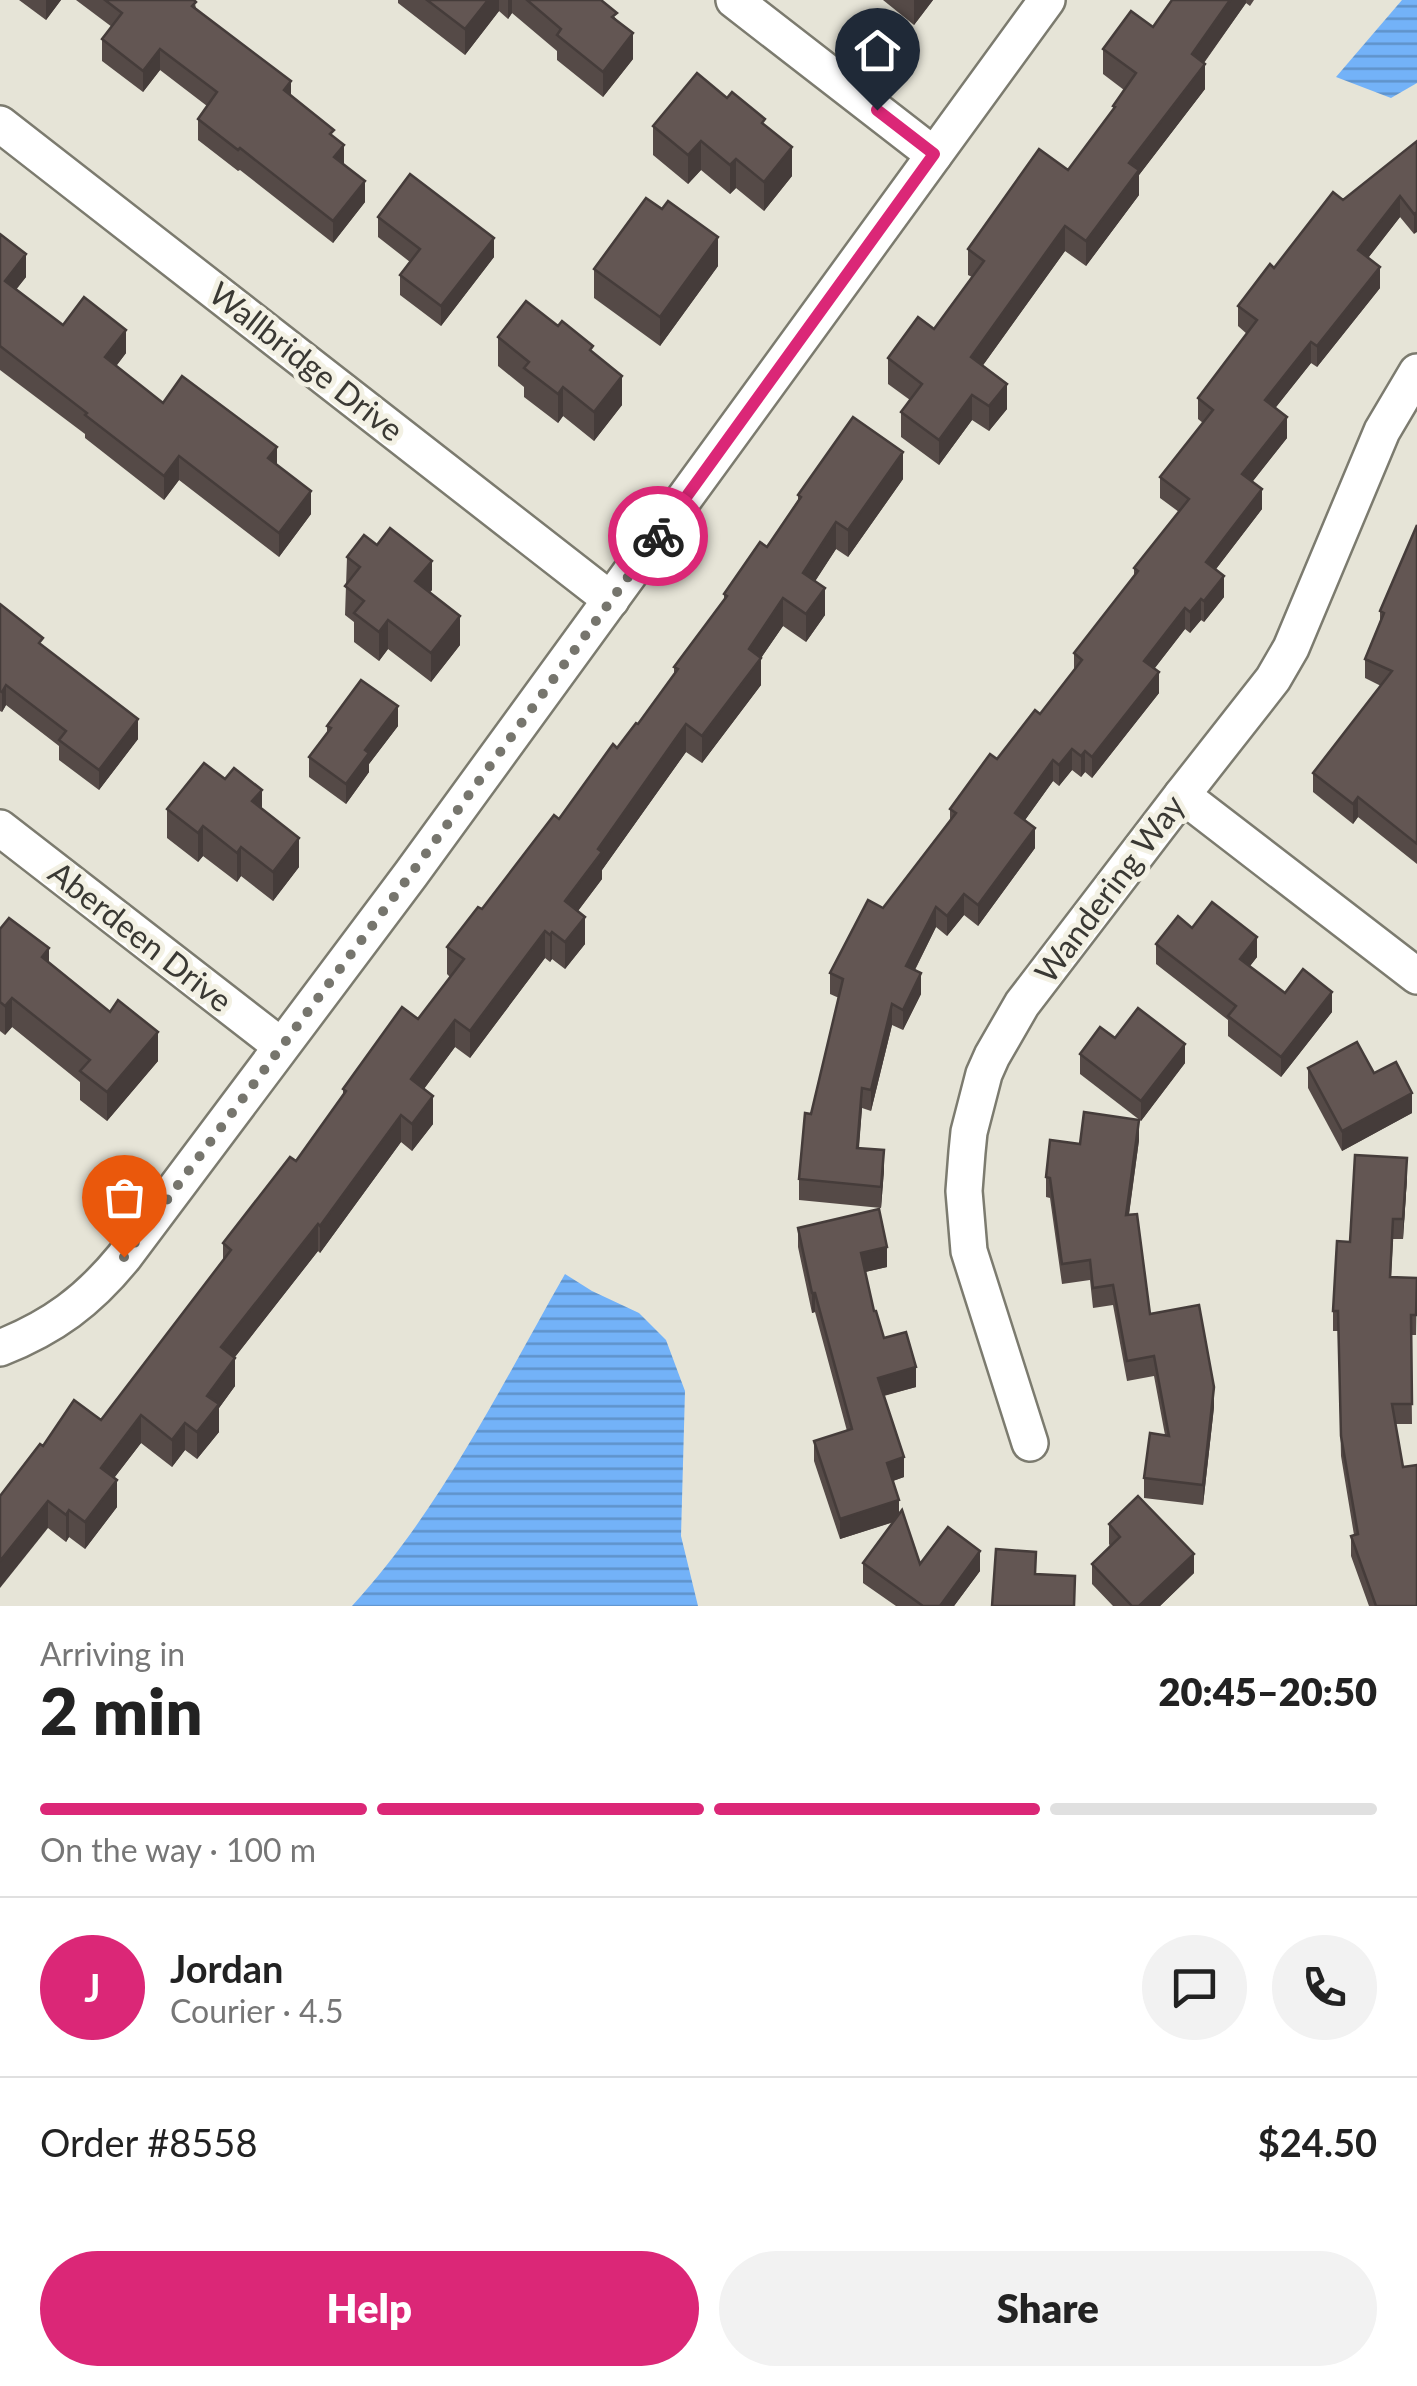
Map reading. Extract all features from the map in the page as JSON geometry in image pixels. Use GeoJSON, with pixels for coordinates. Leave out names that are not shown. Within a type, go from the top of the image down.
{"type":"FeatureCollection","features":[{"type":"Feature","properties":{"kind":"street"},"geometry":{"type":"LineString","coordinates":[[734,0],[934,154]]}},
{"type":"Feature","properties":{"kind":"street"},"geometry":{"type":"LineString","coordinates":[[0,1348],[35,1333],[78,1306],[103,1283],[411,874],[1047,0]]}},
{"type":"Feature","properties":{"kind":"street","name":"Wallbridge Drive"},"geometry":{"type":"LineString","coordinates":[[0,124],[612,600]]}},
{"type":"Feature","properties":{"kind":"street","name":"Wandering Way"},"geometry":{"type":"LineString","coordinates":[[1030,1443],[969,1250],[964,1191],[970,1132],[992,1056],[1022,1004],[1274,680],[1382,431],[1417,372]]}},
{"type":"Feature","properties":{"kind":"street"},"geometry":{"type":"LineString","coordinates":[[1182,795],[1417,976]]}},
{"type":"Feature","properties":{"kind":"street","name":"Aberdeen Drive"},"geometry":{"type":"LineString","coordinates":[[0,828],[281,1046]]}},
{"type":"Feature","properties":{"kind":"water"},"geometry":{"type":"Polygon","coordinates":[[[1402,0],[1417,0],[1417,83],[1391,98],[1336,77],[1402,0]]]}},
{"type":"Feature","properties":{"kind":"water"},"geometry":{"type":"Polygon","coordinates":[[[565,1274],[639,1313],[666,1340],[685,1391],[681,1536],[698,1606],[352,1606],[384,1569],[441,1488],[565,1274]]]}},
{"type":"Feature","properties":{"kind":"building"},"geometry":{"type":"Polygon","coordinates":[[[105,0],[194,0],[192,6],[291,81],[284,90],[334,130],[330,134],[344,145],[334,157],[365,181],[333,221],[198,119],[217,92],[160,49],[143,71],[102,39],[122,13],[105,0]]]}},
{"type":"Feature","properties":{"kind":"building"},"geometry":{"type":"Polygon","coordinates":[[[427,0],[488,0],[465,29],[427,0]]]}},
{"type":"Feature","properties":{"kind":"building"},"geometry":{"type":"Polygon","coordinates":[[[527,0],[601,0],[617,13],[612,17],[633,33],[603,72],[557,35],[561,29],[527,0]]]}},
{"type":"Feature","properties":{"kind":"building"},"geometry":{"type":"Polygon","coordinates":[[[1172,0],[1230,0],[1192,54],[1205,64],[1129,163],[1139,170],[1086,241],[1065,226],[971,357],[1007,384],[989,406],[972,395],[939,440],[901,412],[922,384],[888,358],[918,317],[934,329],[984,261],[968,249],[1039,149],[1068,170],[1115,107],[1136,73],[1103,49],[1131,11],[1153,27],[1172,0]]]}},
{"type":"Feature","properties":{"kind":"building"},"geometry":{"type":"Polygon","coordinates":[[[697,73],[727,98],[732,92],[792,147],[764,182],[736,159],[730,165],[701,141],[688,155],[653,126],[697,73]]]}},
{"type":"Feature","properties":{"kind":"building"},"geometry":{"type":"Polygon","coordinates":[[[1417,141],[1417,212],[1414,214],[1400,196],[1358,250],[1380,267],[1317,346],[1311,342],[1265,400],[1287,417],[1242,474],[1262,489],[1206,562],[1224,576],[1204,601],[1201,599],[1190,612],[1185,608],[1144,661],[1159,672],[1092,757],[1085,751],[1081,756],[1072,749],[1059,765],[1053,760],[1015,813],[1035,828],[978,905],[964,894],[947,916],[936,907],[906,966],[921,973],[903,1010],[892,1004],[871,1090],[862,1088],[857,1148],[884,1150],[881,1187],[799,1179],[805,1113],[811,1114],[843,979],[830,973],[868,900],[883,908],[956,813],[950,809],[990,754],[997,759],[1035,710],[1040,714],[1082,660],[1074,653],[1189,499],[1160,477],[1213,410],[1198,398],[1257,320],[1238,306],[1270,264],[1274,268],[1333,192],[1343,200],[1417,141]]]}},
{"type":"Feature","properties":{"kind":"building"},"geometry":{"type":"Polygon","coordinates":[[[410,174],[494,238],[441,306],[400,275],[420,249],[378,217],[410,174]]]}},
{"type":"Feature","properties":{"kind":"building"},"geometry":{"type":"Polygon","coordinates":[[[646,198],[662,209],[668,201],[718,237],[660,317],[594,269],[646,198]]]}},
{"type":"Feature","properties":{"kind":"building"},"geometry":{"type":"Polygon","coordinates":[[[0,234],[26,254],[5,281],[63,325],[84,297],[126,330],[105,357],[163,403],[182,376],[277,447],[268,458],[311,491],[279,533],[179,456],[164,476],[0,346],[0,234]]]}},
{"type":"Feature","properties":{"kind":"building"},"geometry":{"type":"Polygon","coordinates":[[[526,301],[558,326],[562,321],[622,376],[594,412],[563,387],[558,394],[524,368],[529,362],[498,337],[526,301]]]}},
{"type":"Feature","properties":{"kind":"building"},"geometry":{"type":"Polygon","coordinates":[[[853,417],[903,452],[848,530],[836,522],[803,573],[825,588],[806,614],[783,598],[749,649],[761,658],[702,736],[686,724],[598,849],[602,852],[565,901],[585,917],[565,942],[545,931],[470,1031],[455,1020],[411,1079],[433,1096],[412,1124],[401,1115],[320,1226],[221,1347],[235,1358],[207,1396],[219,1404],[197,1432],[185,1423],[172,1440],[141,1415],[101,1468],[117,1480],[85,1522],[69,1510],[66,1515],[48,1501],[0,1561],[0,1496],[40,1444],[43,1446],[74,1400],[101,1420],[231,1250],[223,1243],[290,1157],[296,1161],[402,1007],[418,1019],[464,959],[447,947],[478,907],[482,909],[554,815],[559,819],[613,744],[617,748],[638,724],[760,542],[767,547],[853,417]]]}},
{"type":"Feature","properties":{"kind":"building"},"geometry":{"type":"Polygon","coordinates":[[[1417,525],[1417,844],[1358,797],[1353,804],[1313,773],[1392,671],[1365,659],[1384,613],[1380,611],[1417,525]]]}},
{"type":"Feature","properties":{"kind":"building"},"geometry":{"type":"Polygon","coordinates":[[[390,528],[432,561],[415,581],[460,616],[431,653],[388,620],[379,632],[354,613],[364,601],[345,586],[360,567],[347,557],[364,535],[377,545],[390,528]]]}},
{"type":"Feature","properties":{"kind":"building"},"geometry":{"type":"Polygon","coordinates":[[[0,604],[43,638],[39,643],[138,719],[99,770],[59,740],[66,731],[6,685],[0,691],[0,604]]]}},
{"type":"Feature","properties":{"kind":"building"},"geometry":{"type":"Polygon","coordinates":[[[361,680],[398,706],[365,750],[369,753],[346,784],[309,757],[361,680]]]}},
{"type":"Feature","properties":{"kind":"building"},"geometry":{"type":"Polygon","coordinates":[[[204,763],[225,779],[234,768],[262,790],[252,801],[299,838],[273,872],[241,847],[237,853],[203,826],[198,833],[167,809],[204,763]]]}},
{"type":"Feature","properties":{"kind":"building"},"geometry":{"type":"Polygon","coordinates":[[[1212,902],[1257,937],[1240,959],[1285,993],[1303,969],[1332,992],[1281,1057],[1228,1016],[1236,1006],[1156,944],[1178,916],[1192,928],[1212,902]]]}},
{"type":"Feature","properties":{"kind":"building"},"geometry":{"type":"Polygon","coordinates":[[[9,918],[49,948],[42,957],[110,1012],[118,1000],[158,1032],[107,1092],[80,1071],[90,1060],[12,998],[5,1006],[0,1002],[0,929],[9,918]]]}},
{"type":"Feature","properties":{"kind":"building"},"geometry":{"type":"Polygon","coordinates":[[[1138,1008],[1185,1044],[1141,1101],[1080,1054],[1100,1027],[1115,1038],[1138,1008]]]}},
{"type":"Feature","properties":{"kind":"building"},"geometry":{"type":"Polygon","coordinates":[[[1357,1042],[1374,1073],[1396,1062],[1412,1093],[1342,1131],[1308,1068],[1357,1042]]]}},
{"type":"Feature","properties":{"kind":"building"},"geometry":{"type":"Polygon","coordinates":[[[1084,1112],[1139,1120],[1126,1215],[1137,1214],[1150,1314],[1199,1305],[1214,1387],[1203,1485],[1144,1478],[1150,1433],[1169,1436],[1154,1356],[1127,1361],[1113,1285],[1093,1288],[1090,1260],[1062,1264],[1050,1178],[1046,1177],[1050,1140],[1080,1144],[1084,1112]]]}},
{"type":"Feature","properties":{"kind":"building"},"geometry":{"type":"Polygon","coordinates":[[[1355,1155],[1407,1158],[1403,1219],[1393,1219],[1390,1277],[1417,1278],[1416,1315],[1411,1315],[1412,1404],[1392,1404],[1403,1467],[1417,1465],[1417,1606],[1376,1606],[1351,1536],[1358,1534],[1341,1436],[1338,1311],[1333,1311],[1337,1241],[1350,1242],[1355,1155]]]}},
{"type":"Feature","properties":{"kind":"building"},"geometry":{"type":"Polygon","coordinates":[[[879,1209],[887,1247],[861,1253],[874,1311],[884,1338],[906,1332],[916,1367],[878,1378],[904,1457],[887,1463],[899,1500],[840,1519],[814,1441],[852,1429],[812,1293],[798,1228],[879,1209]]]}},
{"type":"Feature","properties":{"kind":"building"},"geometry":{"type":"Polygon","coordinates":[[[1138,1496],[1194,1554],[1139,1606],[1132,1606],[1092,1564],[1120,1537],[1109,1524],[1138,1496]]]}},
{"type":"Feature","properties":{"kind":"building"},"geometry":{"type":"Polygon","coordinates":[[[902,1510],[920,1564],[948,1527],[980,1551],[940,1606],[923,1606],[863,1563],[902,1510]]]}},
{"type":"Feature","properties":{"kind":"building"},"geometry":{"type":"Polygon","coordinates":[[[996,1549],[1036,1552],[1035,1574],[1075,1576],[1074,1606],[992,1606],[996,1549]]]}},
{"type":"Feature","properties":{"kind":"way so far"},"geometry":{"type":"LineString","coordinates":[[124,1257],[658,536]]}},
{"type":"Feature","properties":{"kind":"route"},"geometry":{"type":"LineString","coordinates":[[658,536],[934,154],[877,110]]}}]}
